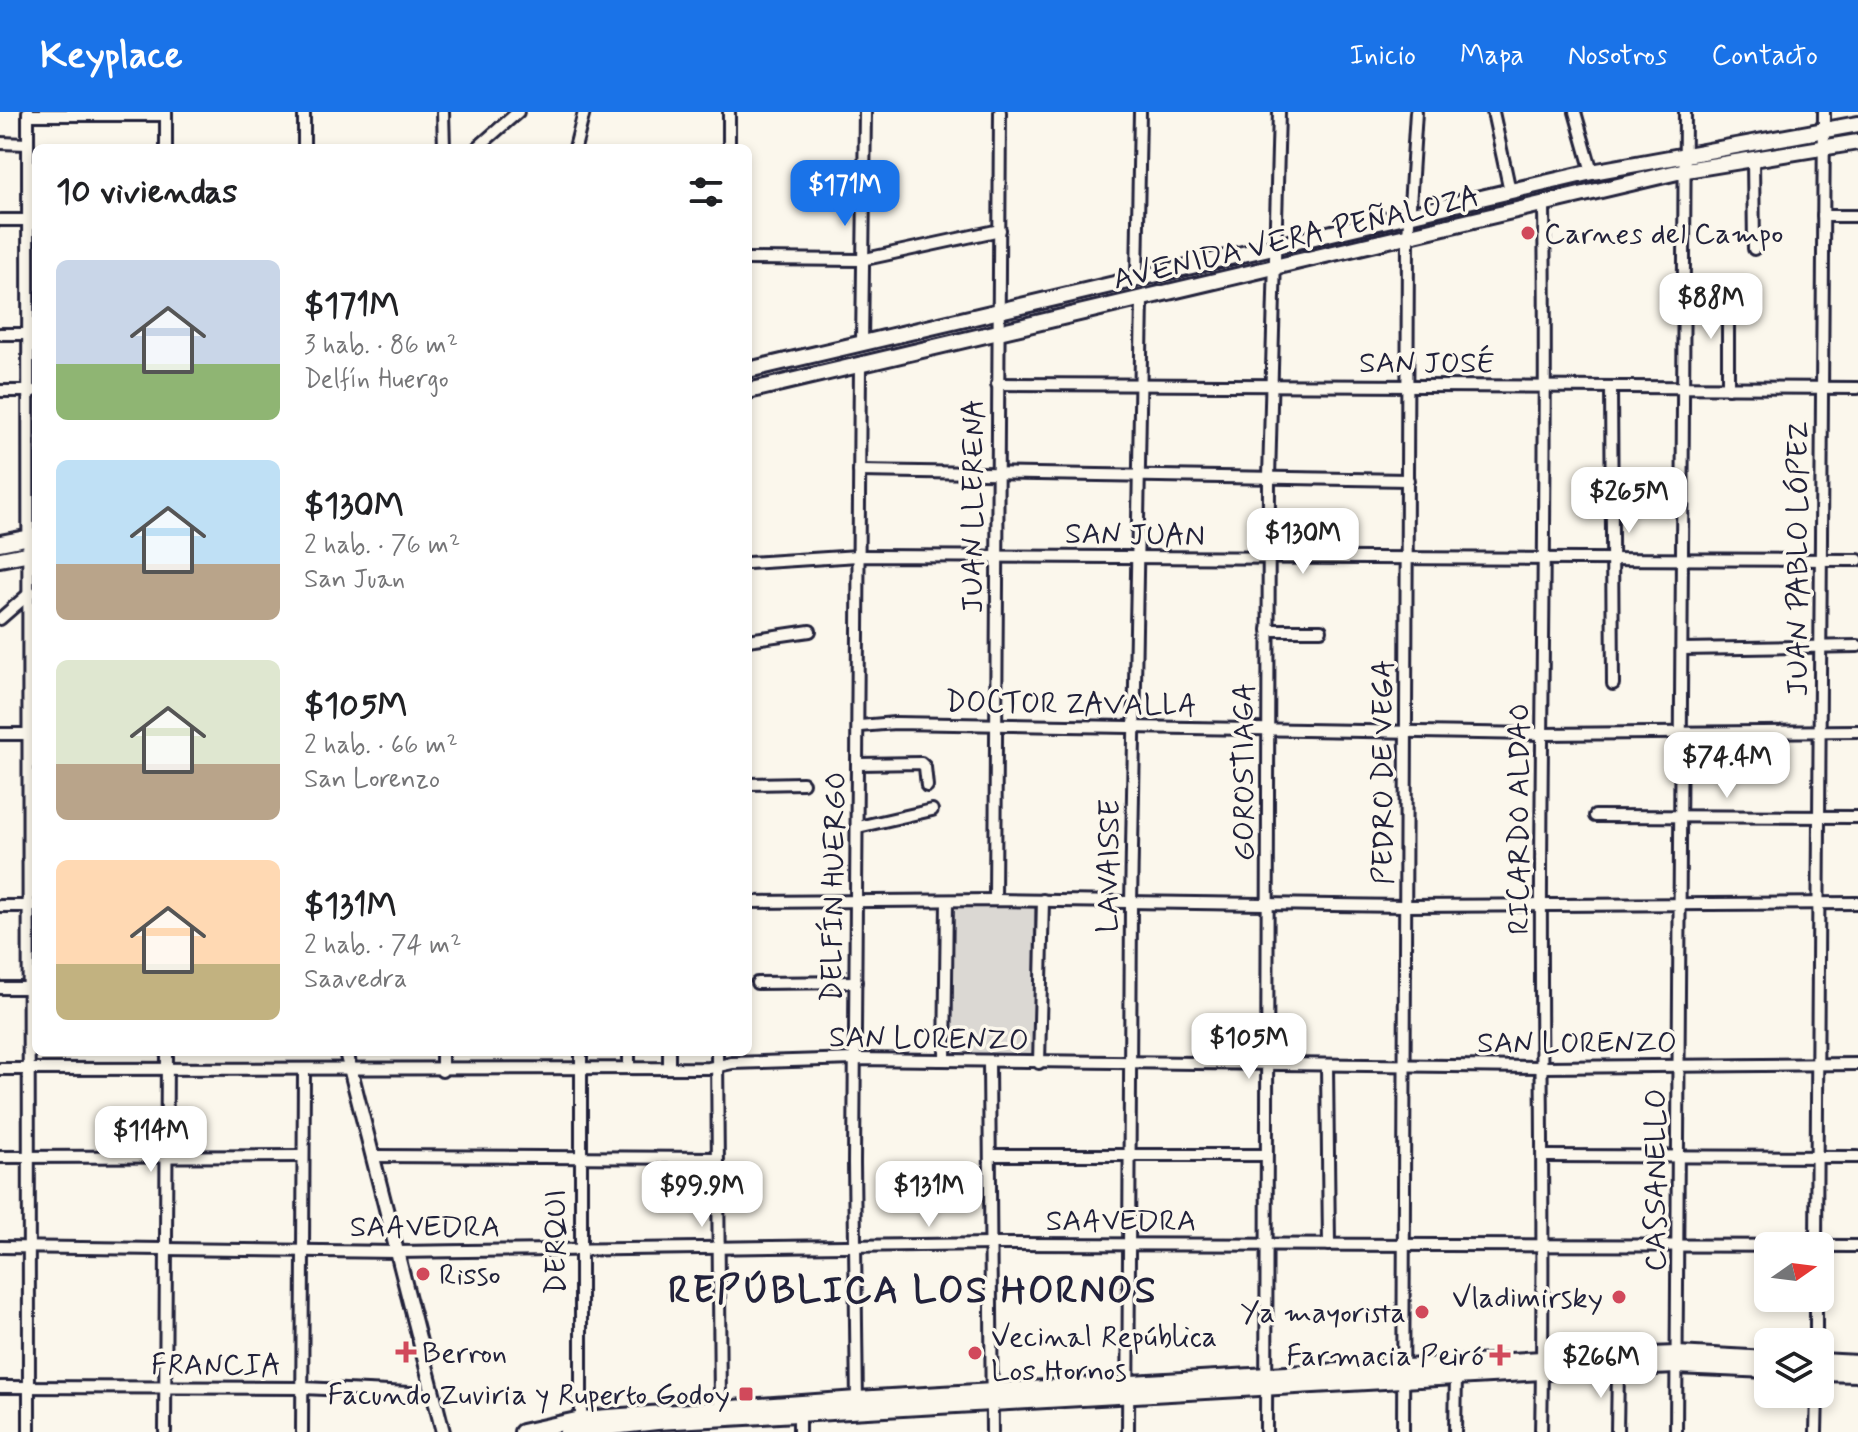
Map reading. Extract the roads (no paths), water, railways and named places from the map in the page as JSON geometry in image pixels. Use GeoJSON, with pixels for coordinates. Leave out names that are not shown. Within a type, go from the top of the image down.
{"type":"FeatureCollection","features":[{"type":"Feature","properties":{"kind":"main road","name":"AVENIDA VERA PEÑALOZA"},"geometry":{"type":"LineString","coordinates":[[752,369],[1592,172],[1858,124]]}},
{"type":"Feature","properties":{"kind":"main road","name":"AVENIDA VERA PEÑALOZA"},"geometry":{"type":"LineString","coordinates":[[752,390],[1544,206],[1686,170],[1858,142]]}},
{"type":"Feature","properties":{"kind":"main road"},"geometry":{"type":"LineString","coordinates":[[0,543],[32,536]]}},
{"type":"Feature","properties":{"kind":"main road"},"geometry":{"type":"LineString","coordinates":[[0,559],[32,552]]}},
{"type":"Feature","properties":{"kind":"main road"},"geometry":{"type":"LineString","coordinates":[[657,1422],[720,1407],[992,1398],[1403,1373],[1754,1359]]}},
{"type":"Feature","properties":{"kind":"main road"},"geometry":{"type":"LineString","coordinates":[[1403,1373],[1456,1376],[1542,1366],[1618,1368],[1676,1360],[1754,1368]]}},
{"type":"Feature","properties":{"kind":"main road"},"geometry":{"type":"LineString","coordinates":[[1834,1362],[1858,1363]]}},
{"type":"Feature","properties":{"kind":"main road"},"geometry":{"type":"LineString","coordinates":[[1834,1373],[1858,1374]]}},
{"type":"Feature","properties":{"kind":"main road"},"geometry":{"type":"LineString","coordinates":[[522,1432],[799,1414],[857,1404]]}},
{"type":"Feature","properties":{"kind":"street"},"geometry":{"type":"LineString","coordinates":[[304,112],[304,144]]}},
{"type":"Feature","properties":{"kind":"street"},"geometry":{"type":"LineString","coordinates":[[443,112],[444,144]]}},
{"type":"Feature","properties":{"kind":"street"},"geometry":{"type":"LineString","coordinates":[[482,144],[518,112]]}},
{"type":"Feature","properties":{"kind":"street"},"geometry":{"type":"LineString","coordinates":[[576,144],[584,112]]}},
{"type":"Feature","properties":{"kind":"street"},"geometry":{"type":"LineString","coordinates":[[729,112],[729,144]]}},
{"type":"Feature","properties":{"kind":"street"},"geometry":{"type":"LineString","coordinates":[[862,344],[865,112]]}},
{"type":"Feature","properties":{"kind":"street","name":"JUAN LLERENA"},"geometry":{"type":"LineString","coordinates":[[995,900],[1000,112]]}},
{"type":"Feature","properties":{"kind":"street"},"geometry":{"type":"LineString","coordinates":[[1137,278],[1140,112]]}},
{"type":"Feature","properties":{"kind":"street","name":"GOROSTIAGA"},"geometry":{"type":"LineString","coordinates":[[1266,1432],[1268,559],[1279,112]]}},
{"type":"Feature","properties":{"kind":"street","name":"PEDRO DE VEGA"},"geometry":{"type":"LineString","coordinates":[[1403,1432],[1408,237],[1416,112]]}},
{"type":"Feature","properties":{"kind":"street"},"geometry":{"type":"LineString","coordinates":[[1493,112],[1510,191]]}},
{"type":"Feature","properties":{"kind":"street"},"geometry":{"type":"LineString","coordinates":[[1575,112],[1592,172]]}},
{"type":"Feature","properties":{"kind":"street","name":"CASSANELLO"},"geometry":{"type":"LineString","coordinates":[[1676,1432],[1685,112]]}},
{"type":"Feature","properties":{"kind":"street","name":"JUAN PABLO LÓPEZ"},"geometry":{"type":"LineString","coordinates":[[1816,1232],[1824,112]]}},
{"type":"Feature","properties":{"kind":"street"},"geometry":{"type":"LineString","coordinates":[[0,391],[32,391],[29,334],[32,220],[28,114],[166,113],[166,144]]}},
{"type":"Feature","properties":{"kind":"street"},"geometry":{"type":"LineString","coordinates":[[0,143],[28,144]]}},
{"type":"Feature","properties":{"kind":"street"},"geometry":{"type":"LineString","coordinates":[[1753,159],[1754,249]]}},
{"type":"Feature","properties":{"kind":"street","name":"RICARDO ALDAO"},"geometry":{"type":"LineString","coordinates":[[1541,1432],[1544,1067],[1541,906],[1546,385],[1544,206]]}},
{"type":"Feature","properties":{"kind":"street"},"geometry":{"type":"LineString","coordinates":[[1823,216],[1858,216]]}},
{"type":"Feature","properties":{"kind":"street"},"geometry":{"type":"LineString","coordinates":[[0,220],[32,220]]}},
{"type":"Feature","properties":{"kind":"street"},"geometry":{"type":"LineString","coordinates":[[752,259],[861,260],[1000,230]]}},
{"type":"Feature","properties":{"kind":"street"},"geometry":{"type":"LineString","coordinates":[[1728,294],[1728,388]]}},
{"type":"Feature","properties":{"kind":"street","name":"LAVAISSE"},"geometry":{"type":"LineString","coordinates":[[1128,1432],[1131,904],[1142,300]]}},
{"type":"Feature","properties":{"kind":"street"},"geometry":{"type":"LineString","coordinates":[[0,334],[29,334]]}},
{"type":"Feature","properties":{"kind":"street","name":"DELFÍN HUERGO"},"geometry":{"type":"LineString","coordinates":[[857,1404],[854,1059],[860,726],[860,365]]}},
{"type":"Feature","properties":{"kind":"street","name":"SAN JOSÉ"},"geometry":{"type":"LineString","coordinates":[[997,384],[1858,388]]}},
{"type":"Feature","properties":{"kind":"street"},"geometry":{"type":"LineString","coordinates":[[1611,387],[1613,684]]}},
{"type":"Feature","properties":{"kind":"street"},"geometry":{"type":"LineString","coordinates":[[859,471],[1408,480]]}},
{"type":"Feature","properties":{"kind":"street","name":"SAN JUAN"},"geometry":{"type":"LineString","coordinates":[[752,563],[858,556],[1858,560]]}},
{"type":"Feature","properties":{"kind":"street"},"geometry":{"type":"LineString","coordinates":[[0,619],[32,592]]}},
{"type":"Feature","properties":{"kind":"street"},"geometry":{"type":"LineString","coordinates":[[1268,630],[1321,630]]}},
{"type":"Feature","properties":{"kind":"street"},"geometry":{"type":"LineString","coordinates":[[752,639],[810,631]]}},
{"type":"Feature","properties":{"kind":"street"},"geometry":{"type":"LineString","coordinates":[[1682,649],[1858,646]]}},
{"type":"Feature","properties":{"kind":"street"},"geometry":{"type":"LineString","coordinates":[[29,1432],[32,648]]}},
{"type":"Feature","properties":{"kind":"street","name":"DOCTOR ZAVALLA"},"geometry":{"type":"LineString","coordinates":[[860,726],[1406,730],[1542,734],[1858,731]]}},
{"type":"Feature","properties":{"kind":"street"},"geometry":{"type":"LineString","coordinates":[[0,734],[32,734]]}},
{"type":"Feature","properties":{"kind":"street"},"geometry":{"type":"LineString","coordinates":[[859,764],[921,763],[925,767],[927,786]]}},
{"type":"Feature","properties":{"kind":"street"},"geometry":{"type":"LineString","coordinates":[[752,784],[803,783]]}},
{"type":"Feature","properties":{"kind":"street"},"geometry":{"type":"LineString","coordinates":[[858,827],[932,810]]}},
{"type":"Feature","properties":{"kind":"street"},"geometry":{"type":"LineString","coordinates":[[1595,816],[1858,817]]}},
{"type":"Feature","properties":{"kind":"street"},"geometry":{"type":"LineString","coordinates":[[1039,1063],[1043,900]]}},
{"type":"Feature","properties":{"kind":"street"},"geometry":{"type":"LineString","coordinates":[[752,902],[1043,900],[1266,906],[1858,903]]}},
{"type":"Feature","properties":{"kind":"street"},"geometry":{"type":"LineString","coordinates":[[945,1060],[947,901]]}},
{"type":"Feature","properties":{"kind":"street"},"geometry":{"type":"LineString","coordinates":[[0,906],[32,906]]}},
{"type":"Feature","properties":{"kind":"street"},"geometry":{"type":"LineString","coordinates":[[757,983],[856,982]]}},
{"type":"Feature","properties":{"kind":"street"},"geometry":{"type":"LineString","coordinates":[[0,988],[32,988]]}},
{"type":"Feature","properties":{"kind":"street"},"geometry":{"type":"LineString","coordinates":[[165,1432],[167,1056]]}},
{"type":"Feature","properties":{"kind":"street"},"geometry":{"type":"LineString","coordinates":[[347,1056],[443,1432]]}},
{"type":"Feature","properties":{"kind":"street"},"geometry":{"type":"LineString","coordinates":[[442,1056],[442,1071]]}},
{"type":"Feature","properties":{"kind":"street","name":"DERQUI"},"geometry":{"type":"LineString","coordinates":[[577,1428],[581,1056]]}},
{"type":"Feature","properties":{"kind":"street"},"geometry":{"type":"LineString","coordinates":[[629,1056],[629,1068]]}},
{"type":"Feature","properties":{"kind":"street"},"geometry":{"type":"LineString","coordinates":[[669,1056],[669,1068]]}},
{"type":"Feature","properties":{"kind":"street"},"geometry":{"type":"LineString","coordinates":[[717,1056],[720,1407]]}},
{"type":"Feature","properties":{"kind":"street","name":"SAN LORENZO"},"geometry":{"type":"LineString","coordinates":[[0,1069],[167,1067],[442,1071],[669,1068],[854,1059],[1131,1065],[1544,1067],[1858,1064]]}},
{"type":"Feature","properties":{"kind":"street"},"geometry":{"type":"LineString","coordinates":[[989,1062],[992,1432]]}},
{"type":"Feature","properties":{"kind":"street"},"geometry":{"type":"LineString","coordinates":[[1327,1065],[1329,1245]]}},
{"type":"Feature","properties":{"kind":"street"},"geometry":{"type":"LineString","coordinates":[[302,1432],[304,1071]]}},
{"type":"Feature","properties":{"kind":"street"},"geometry":{"type":"LineString","coordinates":[[990,1155],[1265,1155]]}},
{"type":"Feature","properties":{"kind":"street"},"geometry":{"type":"LineString","coordinates":[[0,1157],[303,1156]]}},
{"type":"Feature","properties":{"kind":"street"},"geometry":{"type":"LineString","coordinates":[[372,1156],[717,1158]]}},
{"type":"Feature","properties":{"kind":"street"},"geometry":{"type":"LineString","coordinates":[[1543,1156],[1858,1157]]}},
{"type":"Feature","properties":{"kind":"street","name":"SAAVEDRA"},"geometry":{"type":"LineString","coordinates":[[0,1247],[397,1252],[992,1244],[1754,1247]]}},
{"type":"Feature","properties":{"kind":"street","name":"SAAVEDRA"},"geometry":{"type":"LineString","coordinates":[[1834,1246],[1858,1246]]}},
{"type":"Feature","properties":{"kind":"street"},"geometry":{"type":"LineString","coordinates":[[1617,1432],[1618,1368]]}},
{"type":"Feature","properties":{"kind":"street"},"geometry":{"type":"LineString","coordinates":[[1455,1432],[1456,1376]]}},
{"type":"Feature","properties":{"kind":"street","name":"FRANCIA"},"geometry":{"type":"LineString","coordinates":[[0,1387],[303,1388],[432,1394]]}},
{"type":"Feature","properties":{"kind":"street"},"geometry":{"type":"LineString","coordinates":[[1816,1432],[1817,1408]]}},
{"type":"Feature","properties":{"kind":"street"},"geometry":{"type":"LineString","coordinates":[[799,1414],[799,1432]]}},
{"type":"Feature","properties":{"kind":"place","name":"Carnes del Campo"},"geometry":{"type":"Point","coordinates":[1528,233]}},
{"type":"Feature","properties":{"kind":"place","name":"Risso"},"geometry":{"type":"Point","coordinates":[423,1274]}},
{"type":"Feature","properties":{"kind":"place","name":"Vladimirsky"},"geometry":{"type":"Point","coordinates":[1619,1297]}},
{"type":"Feature","properties":{"kind":"place","name":"Ya mayorista"},"geometry":{"type":"Point","coordinates":[1422,1312]}},
{"type":"Feature","properties":{"kind":"place","name":"Berron"},"geometry":{"type":"Point","coordinates":[406,1352]}},
{"type":"Feature","properties":{"kind":"place","name":"Vecinal República Los Hornos"},"geometry":{"type":"Point","coordinates":[975,1353]}},
{"type":"Feature","properties":{"kind":"place","name":"Farmacia Peiró"},"geometry":{"type":"Point","coordinates":[1500,1355]}},
{"type":"Feature","properties":{"kind":"place","name":"Facundo Zuviria y Ruperto Godoy"},"geometry":{"type":"Point","coordinates":[746,1394]}},
{"type":"Feature","properties":{"kind":"district","name":"REPÚBLICA LOS HORNOS"},"geometry":{"type":"Point","coordinates":[913,1289]}}]}
